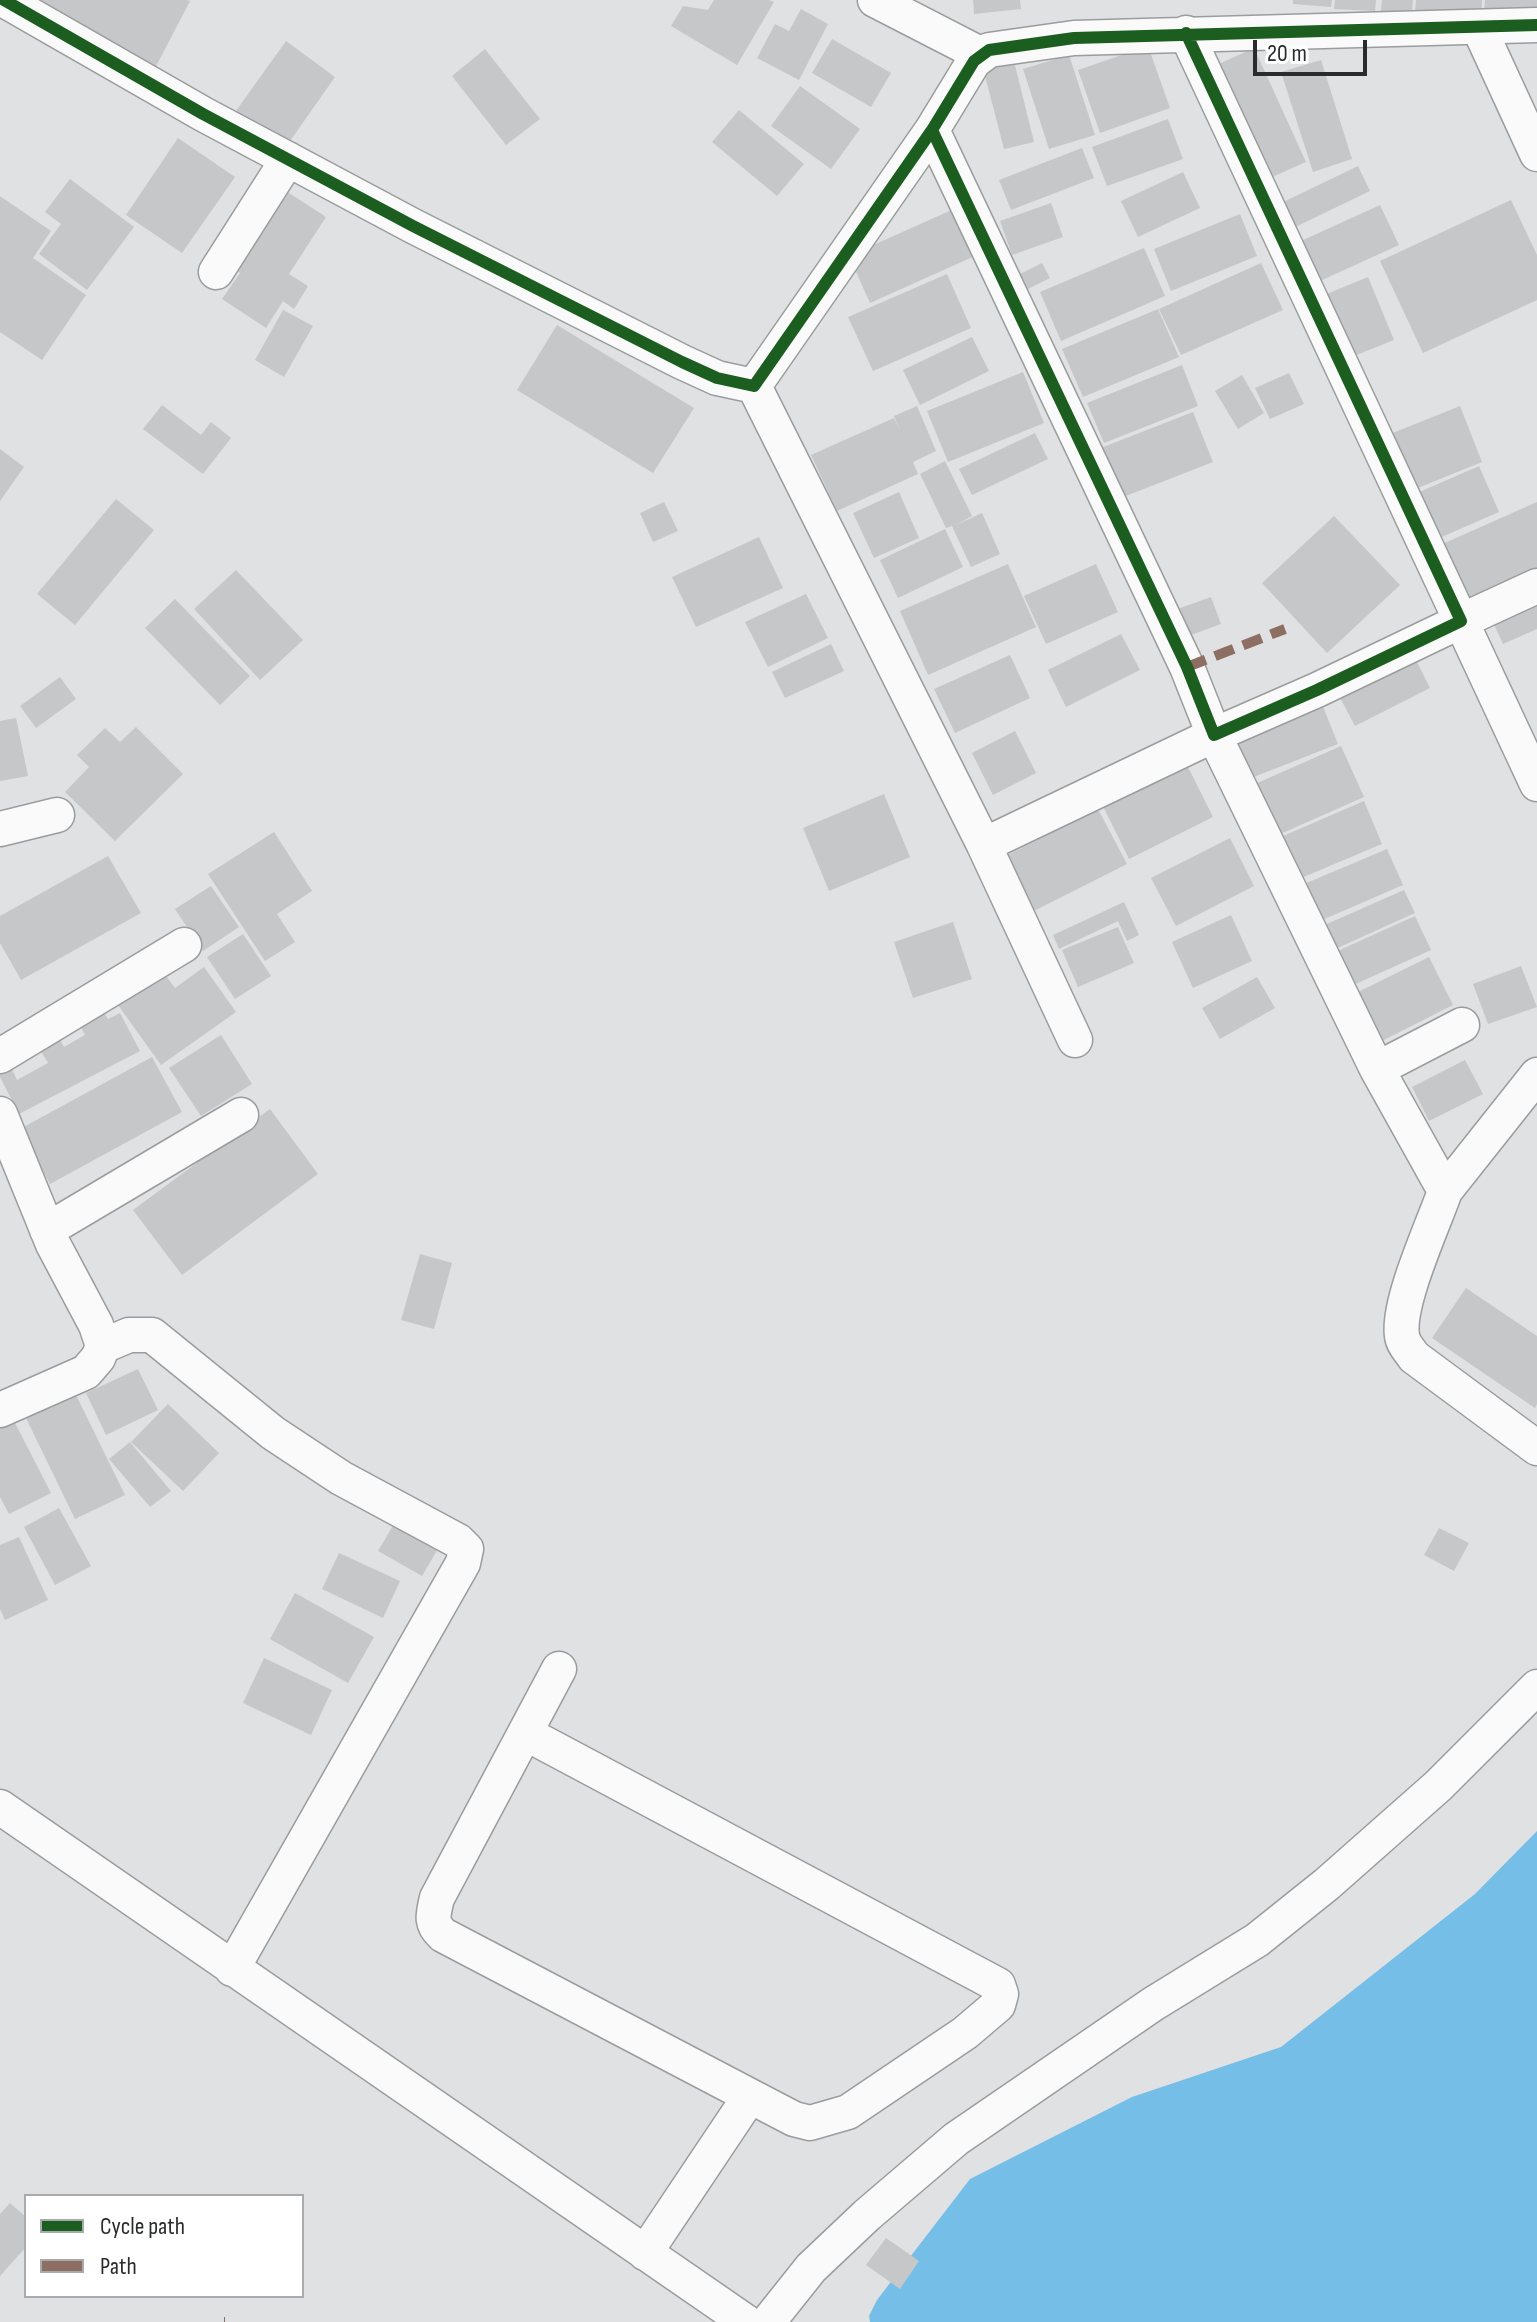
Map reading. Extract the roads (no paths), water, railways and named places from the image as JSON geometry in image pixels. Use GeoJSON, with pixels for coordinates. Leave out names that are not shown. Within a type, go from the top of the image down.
{"type":"FeatureCollection","features":[{"type":"Feature","properties":{"kind":"street"},"geometry":{"type":"LineString","coordinates":[[4,0],[413,226],[682,362],[717,378],[754,386]]}},
{"type":"Feature","properties":{"kind":"street"},"geometry":{"type":"LineString","coordinates":[[875,0],[982,55]]}},
{"type":"Feature","properties":{"kind":"street"},"geometry":{"type":"LineString","coordinates":[[754,386],[932,130],[965,74],[982,55],[1001,47],[1074,38],[1537,25]]}},
{"type":"Feature","properties":{"kind":"street"},"geometry":{"type":"LineString","coordinates":[[1479,28],[1537,154]]}},
{"type":"Feature","properties":{"kind":"street"},"geometry":{"type":"LineString","coordinates":[[1186,33],[1537,784]]}},
{"type":"Feature","properties":{"kind":"street"},"geometry":{"type":"LineString","coordinates":[[932,130],[1187,667],[1214,735],[1377,1069],[1445,1191]]}},
{"type":"Feature","properties":{"kind":"street"},"geometry":{"type":"LineString","coordinates":[[216,272],[288,159]]}},
{"type":"Feature","properties":{"kind":"street"},"geometry":{"type":"LineString","coordinates":[[754,386],[984,845],[1075,1040]]}},
{"type":"Feature","properties":{"kind":"street"},"geometry":{"type":"LineString","coordinates":[[984,845],[1537,586]]}},
{"type":"Feature","properties":{"kind":"street"},"geometry":{"type":"LineString","coordinates":[[0,829],[57,815]]}},
{"type":"Feature","properties":{"kind":"street"},"geometry":{"type":"LineString","coordinates":[[0,1056],[184,945]]}},
{"type":"Feature","properties":{"kind":"street"},"geometry":{"type":"LineString","coordinates":[[1377,1069],[1462,1025]]}},
{"type":"Feature","properties":{"kind":"street"},"geometry":{"type":"LineString","coordinates":[[1537,1075],[1445,1191],[1401,1323],[1402,1341],[1414,1357],[1537,1448]]}},
{"type":"Feature","properties":{"kind":"street"},"geometry":{"type":"LineString","coordinates":[[0,1114],[47,1230],[96,1325],[103,1346],[86,1372],[0,1410]]}},
{"type":"Feature","properties":{"kind":"street"},"geometry":{"type":"LineString","coordinates":[[47,1230],[241,1115]]}},
{"type":"Feature","properties":{"kind":"street"},"geometry":{"type":"LineString","coordinates":[[103,1346],[129,1335],[152,1335],[273,1433],[341,1478],[458,1541],[466,1549],[463,1563],[232,1969]]}},
{"type":"Feature","properties":{"kind":"street"},"geometry":{"type":"LineString","coordinates":[[525,1733],[998,1985],[1001,1994],[998,2005],[965,2033],[848,2112],[810,2123],[794,2119],[450,1939],[435,1927],[432,1918],[437,1898],[559,1669]]}},
{"type":"Feature","properties":{"kind":"street"},"geometry":{"type":"LineString","coordinates":[[768,2322],[811,2268],[956,2139],[1153,2004],[1257,1940],[1327,1884],[1438,1786],[1537,1687]]}},
{"type":"Feature","properties":{"kind":"street"},"geometry":{"type":"LineString","coordinates":[[0,1807],[733,2314]]}},
{"type":"Feature","properties":{"kind":"street"},"geometry":{"type":"LineString","coordinates":[[645,2253],[750,2096]]}},
{"type":"Feature","properties":{"kind":"water"},"geometry":{"type":"Polygon","coordinates":[[[1537,1831],[1537,2322],[870,2322],[869,2316],[877,2300],[970,2179],[1132,2097],[1281,2047],[1475,1894],[1537,1831]]]}}]}
